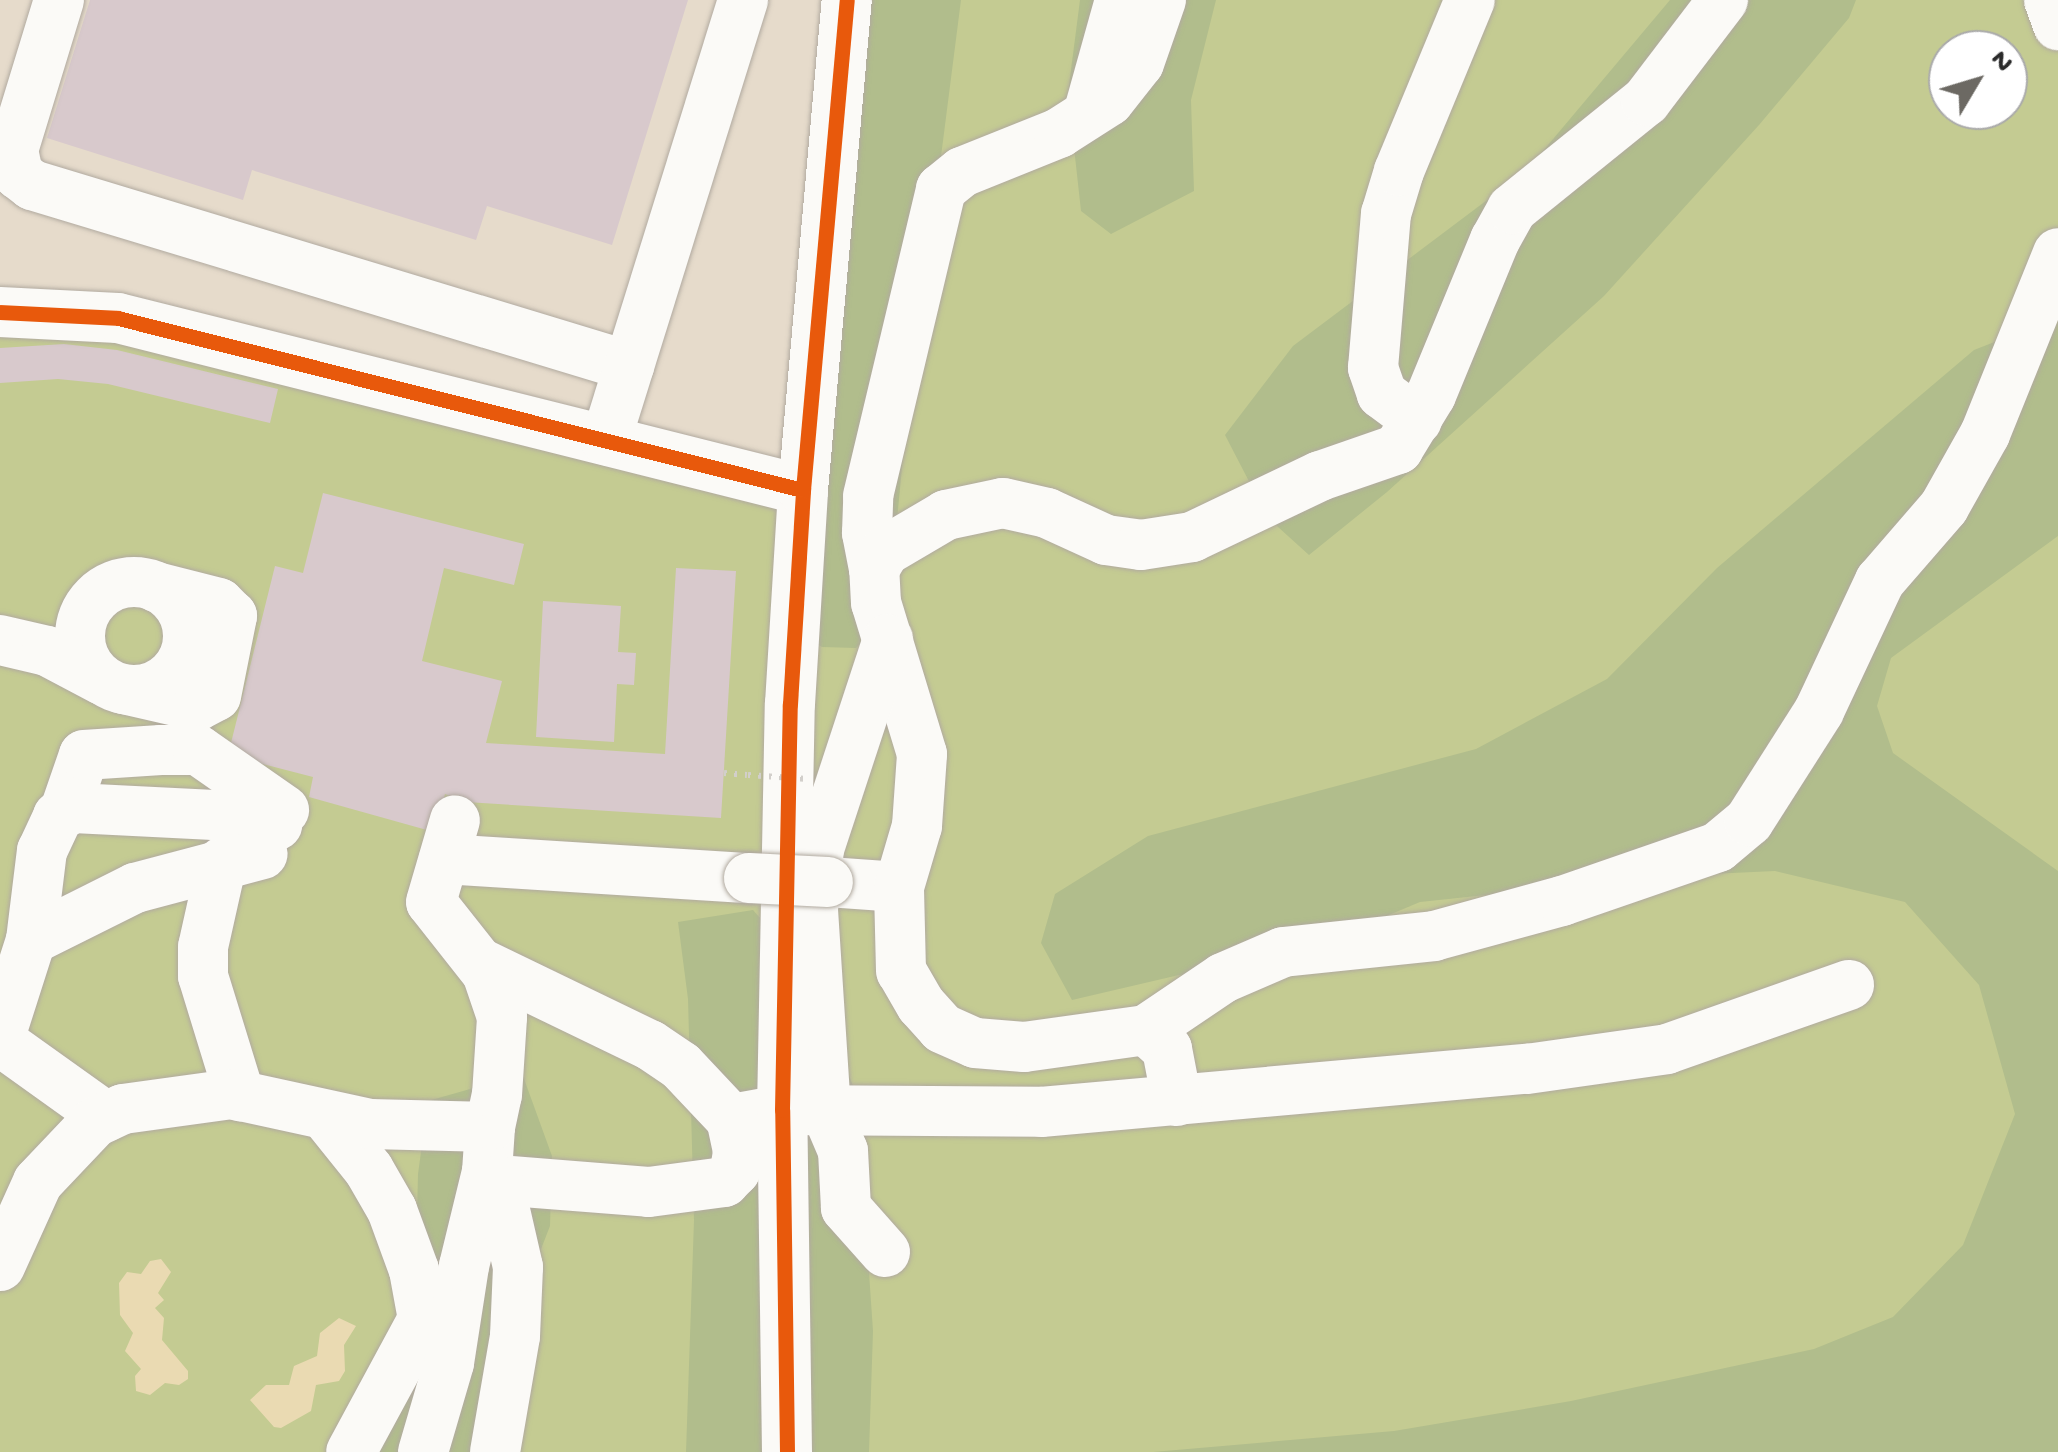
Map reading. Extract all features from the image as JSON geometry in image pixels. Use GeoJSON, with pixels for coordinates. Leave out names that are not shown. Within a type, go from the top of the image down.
{"type":"FeatureCollection","features":[{"type":"Feature","properties":{"kind":"street"},"geometry":{"type":"LineString","coordinates":[[59,0],[13,150],[18,174],[32,185],[629,366]]}},
{"type":"Feature","properties":{"kind":"street"},"geometry":{"type":"LineString","coordinates":[[606,440],[742,0]]}},
{"type":"Feature","properties":{"kind":"street"},"geometry":{"type":"LineString","coordinates":[[848,0],[803,490],[790,704],[804,1110],[843,1151],[846,1208],[884,1252]]}},
{"type":"Feature","properties":{"kind":"street"},"geometry":{"type":"LineString","coordinates":[[1088,115],[1120,0]]}},
{"type":"Feature","properties":{"kind":"street"},"geometry":{"type":"LineString","coordinates":[[1161,0],[1140,63],[1110,102],[1059,133],[962,172],[941,189],[868,496],[876,603],[922,754],[917,826],[899,887],[901,971],[921,1005],[942,1028],[975,1043],[1024,1047],[1146,1030],[1224,978],[1283,952],[1434,936],[1562,901],[1718,847],[1748,821],[1819,711],[1880,581],[1944,507],[1985,434],[2058,253]]}},
{"type":"Feature","properties":{"kind":"street"},"geometry":{"type":"LineString","coordinates":[[1416,420],[1382,394],[1373,368],[1386,214],[1399,171],[1470,0]]}},
{"type":"Feature","properties":{"kind":"street"},"geometry":{"type":"LineString","coordinates":[[874,570],[885,550],[946,515],[1003,503],[1048,513],[1106,540],[1140,545],[1192,537],[1320,476],[1398,449],[1432,396],[1494,240],[1512,210],[1646,101],[1722,0]]}},
{"type":"Feature","properties":{"kind":"street"},"geometry":{"type":"LineString","coordinates":[[2049,0],[2058,25]]}},
{"type":"Feature","properties":{"kind":"street"},"geometry":{"type":"LineString","coordinates":[[0,312],[118,318],[803,490]]}},
{"type":"Feature","properties":{"kind":"street"},"geometry":{"type":"LineString","coordinates":[[122,583],[156,586],[182,611],[188,646],[170,677],[154,687],[110,684],[15,643],[60,637],[92,602],[122,583]]}},
{"type":"Feature","properties":{"kind":"street"},"geometry":{"type":"LineString","coordinates":[[92,602],[79,634],[82,652],[110,684]]}},
{"type":"Feature","properties":{"kind":"street"},"geometry":{"type":"LineString","coordinates":[[788,1452],[818,849],[888,638]]}},
{"type":"Feature","properties":{"kind":"street"},"geometry":{"type":"LineString","coordinates":[[64,813],[84,755],[198,750],[229,768],[261,838]]}},
{"type":"Feature","properties":{"kind":"street"},"geometry":{"type":"LineString","coordinates":[[106,1117],[2,1021],[31,940],[42,852],[58,816],[74,808],[214,815],[261,838]]}},
{"type":"Feature","properties":{"kind":"street"},"geometry":{"type":"LineString","coordinates":[[31,940],[134,888],[261,838]]}},
{"type":"Feature","properties":{"kind":"street"},"geometry":{"type":"LineString","coordinates":[[240,1096],[204,976],[203,947],[261,838]]}},
{"type":"Feature","properties":{"kind":"street"},"geometry":{"type":"LineString","coordinates":[[423,1452],[449,1363],[464,1266],[492,1160],[502,1017],[480,963],[431,902],[449,840],[749,878],[899,887]]}},
{"type":"Feature","properties":{"kind":"street"},"geometry":{"type":"LineString","coordinates":[[0,1266],[38,1182],[95,1122],[123,1109],[240,1096],[370,1124],[492,1160],[649,1192],[724,1182],[735,1171],[738,1151],[731,1119],[681,1066],[650,1045],[480,963]]}},
{"type":"Feature","properties":{"kind":"street"},"geometry":{"type":"LineString","coordinates":[[731,1119],[804,1110],[1041,1112],[1527,1069],[1667,1049],[1849,985]]}},
{"type":"Feature","properties":{"kind":"street"},"geometry":{"type":"LineString","coordinates":[[1146,1030],[1167,1049],[1177,1101]]}},
{"type":"Feature","properties":{"kind":"street"},"geometry":{"type":"LineString","coordinates":[[325,1114],[369,1170],[392,1210],[414,1270],[423,1319],[351,1452]]}},
{"type":"Feature","properties":{"kind":"street"},"geometry":{"type":"LineString","coordinates":[[492,1160],[518,1267],[516,1336],[495,1452]]}},
{"type":"Feature","properties":{"kind":"path"},"geometry":{"type":"LineString","coordinates":[[724,773],[808,779]]}},
{"type":"Feature","properties":{"kind":"green space"},"geometry":{"type":"Polygon","coordinates":[[[861,0],[961,0],[904,446],[888,616],[856,648],[822,647],[781,620],[861,0]]]}},
{"type":"Feature","properties":{"kind":"green space"},"geometry":{"type":"Polygon","coordinates":[[[862,0],[2058,0],[2058,1452],[803,1452],[794,938],[862,0]]]}},
{"type":"Feature","properties":{"kind":"green space"},"geometry":{"type":"Polygon","coordinates":[[[1080,0],[1216,0],[1191,100],[1194,191],[1111,234],[1081,211],[1068,93],[1080,0]]]}},
{"type":"Feature","properties":{"kind":"green space"},"geometry":{"type":"Polygon","coordinates":[[[1670,0],[1856,0],[1849,18],[1759,125],[1604,296],[1387,492],[1309,555],[1268,518],[1225,435],[1293,346],[1527,170],[1670,0]]]}},
{"type":"Feature","properties":{"kind":"green space"},"geometry":{"type":"Polygon","coordinates":[[[2058,317],[2058,536],[1891,658],[1877,706],[1893,753],[2058,871],[2058,1452],[1153,1452],[1394,1431],[1571,1401],[1814,1349],[1893,1317],[1963,1245],[2015,1114],[1979,985],[1905,902],[1775,871],[1667,876],[1420,902],[1262,968],[1179,975],[1072,1000],[1041,943],[1055,894],[1148,836],[1476,749],[1607,679],[1717,568],[1974,350],[2058,317]]]}},
{"type":"Feature","properties":{"kind":"green space"},"geometry":{"type":"Polygon","coordinates":[[[0,329],[80,331],[772,500],[778,511],[772,1452],[0,1452],[0,329]]]}},
{"type":"Feature","properties":{"kind":"green space"},"geometry":{"type":"Polygon","coordinates":[[[753,910],[813,978],[857,1097],[873,1331],[869,1452],[686,1452],[694,1220],[688,999],[678,922],[753,910]]]}},
{"type":"Feature","properties":{"kind":"green space"},"geometry":{"type":"Polygon","coordinates":[[[519,1065],[552,1156],[550,1226],[502,1349],[489,1452],[359,1452],[414,1339],[418,1174],[428,1101],[470,1089],[519,1065]]]}},
{"type":"Feature","properties":{"kind":"sand"},"geometry":{"type":"Polygon","coordinates":[[[161,1259],[171,1272],[158,1293],[164,1300],[155,1308],[164,1318],[162,1340],[188,1371],[188,1379],[179,1385],[165,1383],[150,1395],[136,1391],[135,1376],[141,1369],[125,1351],[133,1333],[120,1315],[119,1283],[127,1272],[141,1274],[150,1261],[161,1259]]]}},
{"type":"Feature","properties":{"kind":"sand"},"geometry":{"type":"Polygon","coordinates":[[[339,1318],[356,1326],[344,1345],[345,1371],[339,1381],[316,1385],[311,1411],[281,1428],[274,1427],[250,1400],[266,1385],[289,1385],[294,1366],[317,1356],[320,1333],[339,1318]]]}},
{"type":"Feature","properties":{"kind":"building"},"geometry":{"type":"Polygon","coordinates":[[[90,0],[688,0],[612,245],[487,206],[476,240],[252,170],[243,200],[47,138],[90,0]]]}},
{"type":"Feature","properties":{"kind":"building"},"geometry":{"type":"Polygon","coordinates":[[[64,344],[117,350],[278,389],[270,423],[108,384],[58,379],[0,383],[0,348],[64,344]]]}},
{"type":"Feature","properties":{"kind":"building"},"geometry":{"type":"Polygon","coordinates":[[[323,493],[524,544],[514,585],[444,568],[422,661],[502,681],[486,743],[665,754],[676,568],[736,571],[721,818],[466,802],[445,794],[434,832],[309,797],[313,777],[228,755],[275,566],[303,573],[323,493]]]}},
{"type":"Feature","properties":{"kind":"building"},"geometry":{"type":"Polygon","coordinates":[[[543,601],[621,606],[618,652],[636,653],[634,685],[617,684],[614,742],[536,737],[543,601]]]}},
{"type":"Feature","properties":{"kind":"cycle path"},"geometry":{"type":"LineString","coordinates":[[787,1452],[782,1110],[790,704],[803,490],[847,0]]}},
{"type":"Feature","properties":{"kind":"cycle path"},"geometry":{"type":"LineString","coordinates":[[0,312],[118,318],[803,490]]}}]}
